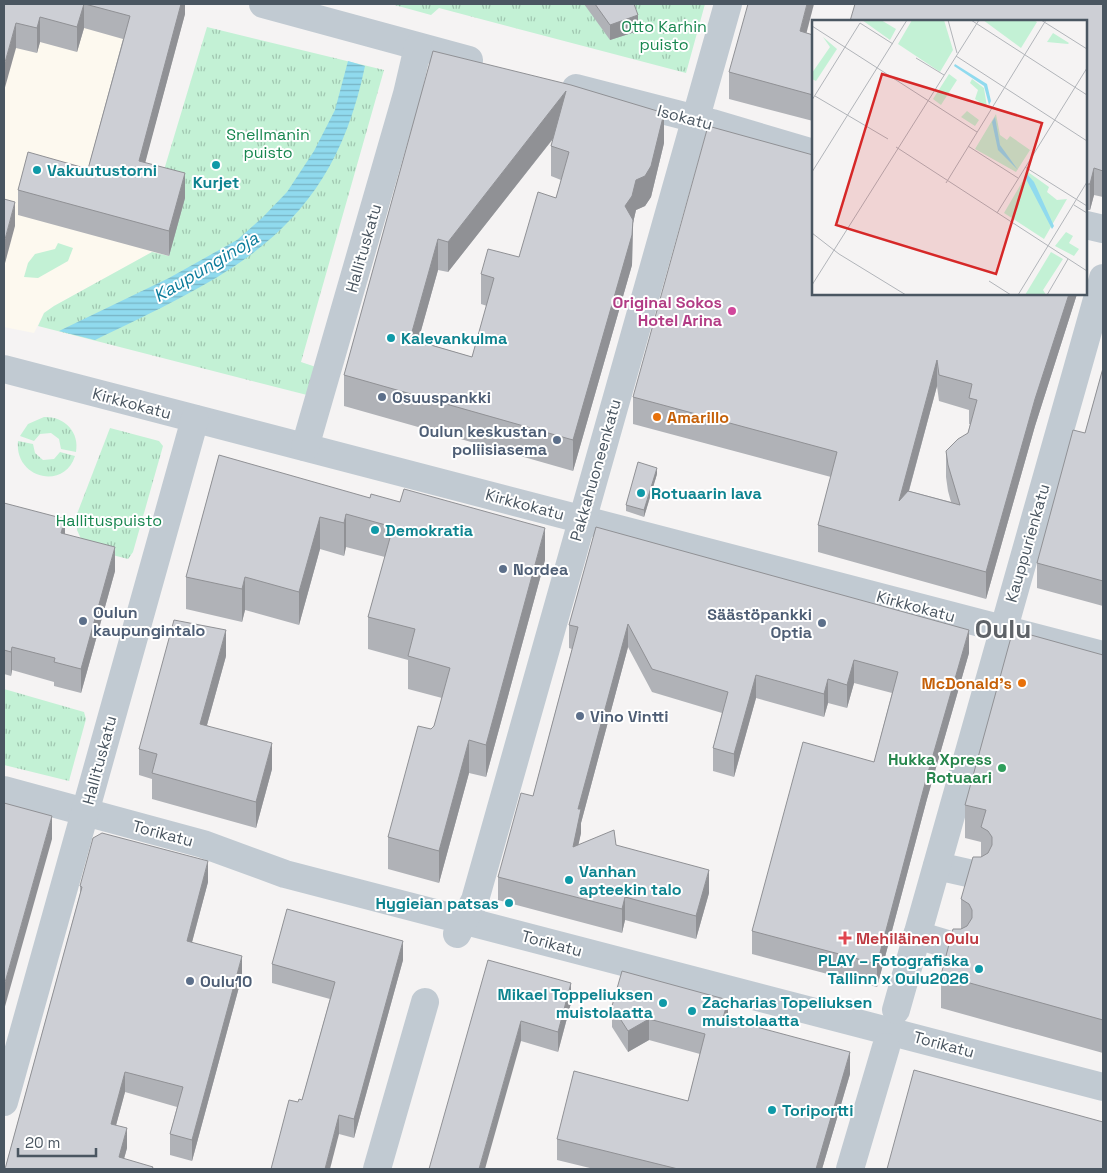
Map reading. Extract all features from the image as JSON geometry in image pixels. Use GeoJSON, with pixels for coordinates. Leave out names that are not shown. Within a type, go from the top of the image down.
{"type":"FeatureCollection","features":[{"type":"Feature","properties":{"kind":"street"},"geometry":{"type":"LineString","coordinates":[[263,4],[341,18],[418,47],[492,66]]}},
{"type":"Feature","properties":{"kind":"street","name":"Pakkahuoneenkatu"},"geometry":{"type":"LineString","coordinates":[[461,927],[479,886],[590,521],[695,119],[728,4]]}},
{"type":"Feature","properties":{"kind":"street","name":"Hallituskatu"},"geometry":{"type":"LineString","coordinates":[[305,447],[407,94],[418,47]]}},
{"type":"Feature","properties":{"kind":"street","name":"Isokatu"},"geometry":{"type":"LineString","coordinates":[[552,82],[695,119],[812,153]]}},
{"type":"Feature","properties":{"kind":"street"},"geometry":{"type":"LineString","coordinates":[[1087,225],[1103,228]]}},
{"type":"Feature","properties":{"kind":"street","name":"Kauppurienkatu"},"geometry":{"type":"LineString","coordinates":[[896,1010],[1103,278]]}},
{"type":"Feature","properties":{"kind":"street","name":"Kirkkokatu"},"geometry":{"type":"LineString","coordinates":[[4,369],[1103,655]]}},
{"type":"Feature","properties":{"kind":"street","name":"Hallituskatu"},"geometry":{"type":"LineString","coordinates":[[4,1102],[195,418]]}},
{"type":"Feature","properties":{"kind":"street","name":"Torikatu"},"geometry":{"type":"LineString","coordinates":[[4,790],[203,844],[285,874],[461,927],[1103,1087]]}},
{"type":"Feature","properties":{"kind":"street"},"geometry":{"type":"LineString","coordinates":[[937,866],[978,875]]}},
{"type":"Feature","properties":{"kind":"street"},"geometry":{"type":"LineString","coordinates":[[917,935],[957,946]]}},
{"type":"Feature","properties":{"kind":"street"},"geometry":{"type":"LineString","coordinates":[[377,1169],[425,1002]]}},
{"type":"Feature","properties":{"kind":"street"},"geometry":{"type":"LineString","coordinates":[[850,1169],[886,1047]]}},
{"type":"Feature","properties":{"kind":"shaded area"},"geometry":{"type":"Polygon","coordinates":[[[4,4],[185,14],[139,185],[185,198],[169,256],[152,252],[54,306],[44,313],[34,333],[4,327],[4,4]]]}},
{"type":"Feature","properties":{"kind":"green space","name":"Otto Karhin puisto"},"geometry":{"type":"Polygon","coordinates":[[[391,4],[705,4],[686,73],[439,8],[431,15],[391,4]]]}},
{"type":"Feature","properties":{"kind":"green space","name":"Snellmanin puisto"},"geometry":{"type":"Polygon","coordinates":[[[207,27],[384,70],[301,362],[319,368],[311,396],[38,326],[44,313],[54,306],[152,252],[169,256],[164,170],[207,27]]]}},
{"type":"Feature","properties":{"kind":"green space"},"geometry":{"type":"Polygon","coordinates":[[[58,243],[73,248],[68,261],[38,278],[24,277],[28,263],[35,254],[55,249],[58,243]]]}},
{"type":"Feature","properties":{"kind":"green space"},"geometry":{"type":"Polygon","coordinates":[[[44,417],[58,419],[69,427],[76,438],[76,452],[61,449],[59,439],[51,433],[40,434],[34,441],[20,436],[28,424],[44,417]]]}},
{"type":"Feature","properties":{"kind":"green space","name":"Hallituspuisto"},"geometry":{"type":"Polygon","coordinates":[[[110,428],[159,441],[163,446],[133,552],[128,559],[93,550],[82,541],[77,530],[77,514],[110,428]]]}},
{"type":"Feature","properties":{"kind":"green space"},"geometry":{"type":"Polygon","coordinates":[[[18,441],[33,444],[35,453],[43,460],[54,459],[60,452],[75,456],[69,467],[61,474],[41,476],[31,471],[24,464],[19,454],[18,441]]]}},
{"type":"Feature","properties":{"kind":"green space"},"geometry":{"type":"Polygon","coordinates":[[[4,689],[84,712],[86,719],[69,781],[4,765],[4,689]]]}},
{"type":"Feature","properties":{"kind":"water","name":"Kaupunginoja"},"geometry":{"type":"Polygon","coordinates":[[[348,61],[365,66],[349,122],[328,169],[301,208],[269,240],[233,267],[191,292],[95,340],[59,331],[169,278],[237,240],[262,218],[287,192],[314,151],[335,110],[348,61]]]}},
{"type":"Feature","properties":{"kind":"building"},"geometry":{"type":"Polygon","coordinates":[[[4,4],[84,4],[77,27],[40,17],[37,28],[16,23],[4,66],[4,4]]]}},
{"type":"Feature","properties":{"kind":"building"},"geometry":{"type":"Polygon","coordinates":[[[85,4],[181,4],[139,161],[185,173],[169,231],[18,190],[28,152],[88,169],[130,16],[85,4]]]}},
{"type":"Feature","properties":{"kind":"building"},"geometry":{"type":"Polygon","coordinates":[[[595,4],[634,4],[638,15],[610,25],[595,4]]]}},
{"type":"Feature","properties":{"kind":"building"},"geometry":{"type":"Polygon","coordinates":[[[748,4],[807,4],[800,31],[812,35],[812,95],[729,72],[748,4]]]}},
{"type":"Feature","properties":{"kind":"building"},"geometry":{"type":"Polygon","coordinates":[[[855,4],[1103,4],[1103,171],[1094,168],[1090,184],[1087,184],[1087,20],[850,20],[855,4]]]}},
{"type":"Feature","properties":{"kind":"building"},"geometry":{"type":"Polygon","coordinates":[[[433,51],[571,85],[664,113],[651,166],[645,176],[636,180],[632,196],[625,206],[633,220],[632,235],[573,440],[344,375],[433,51]],[[566,91],[448,242],[438,239],[410,339],[472,357],[494,278],[481,274],[488,249],[519,257],[538,192],[556,198],[569,152],[551,146],[566,91]]]}},
{"type":"Feature","properties":{"kind":"building"},"geometry":{"type":"Polygon","coordinates":[[[708,126],[812,155],[812,295],[1069,295],[1035,399],[986,572],[818,525],[837,452],[633,397],[708,126]],[[937,360],[899,501],[908,491],[960,505],[948,465],[946,451],[958,439],[968,433],[977,400],[969,398],[972,384],[939,375],[937,360]]]}},
{"type":"Feature","properties":{"kind":"building"},"geometry":{"type":"Polygon","coordinates":[[[4,199],[15,202],[4,243],[4,199]]]}},
{"type":"Feature","properties":{"kind":"building"},"geometry":{"type":"Polygon","coordinates":[[[1103,368],[1103,581],[1037,563],[1073,430],[1085,433],[1103,368]]]}},
{"type":"Feature","properties":{"kind":"building"},"geometry":{"type":"Polygon","coordinates":[[[219,455],[370,498],[371,494],[400,502],[404,489],[545,528],[486,745],[469,740],[439,851],[388,837],[418,726],[431,729],[434,726],[450,668],[408,656],[415,629],[368,617],[393,527],[346,514],[344,523],[320,517],[299,592],[245,577],[242,589],[186,577],[219,455]]]}},
{"type":"Feature","properties":{"kind":"building","name":"Rotuaarin lava"},"geometry":{"type":"Polygon","coordinates":[[[638,462],[657,468],[644,510],[626,505],[638,462]]]}},
{"type":"Feature","properties":{"kind":"building","name":"Oulun kaupungintalo"},"geometry":{"type":"Polygon","coordinates":[[[4,503],[65,519],[61,533],[115,547],[81,669],[54,662],[55,658],[12,647],[11,652],[4,650],[4,503]]]}},
{"type":"Feature","properties":{"kind":"building"},"geometry":{"type":"Polygon","coordinates":[[[596,527],[969,630],[927,776],[877,964],[752,931],[803,742],[874,762],[898,672],[854,660],[847,685],[828,679],[824,694],[756,675],[734,754],[713,748],[728,692],[652,669],[628,624],[578,809],[581,809],[573,847],[614,830],[616,845],[709,870],[696,916],[625,897],[622,909],[498,877],[521,793],[533,796],[578,627],[569,625],[596,527]]]}},
{"type":"Feature","properties":{"kind":"building"},"geometry":{"type":"Polygon","coordinates":[[[174,620],[226,630],[200,724],[272,743],[256,802],[152,773],[157,754],[139,749],[174,620]]]}},
{"type":"Feature","properties":{"kind":"building"},"geometry":{"type":"Polygon","coordinates":[[[1013,630],[1103,655],[1103,1020],[941,975],[953,929],[961,929],[967,926],[972,918],[972,910],[969,904],[961,899],[973,857],[981,857],[988,853],[992,845],[992,837],[988,831],[981,827],[986,810],[965,805],[1013,630]]]}},
{"type":"Feature","properties":{"kind":"building"},"geometry":{"type":"Polygon","coordinates":[[[4,803],[52,816],[4,986],[4,803]]]}},
{"type":"Feature","properties":{"kind":"building"},"geometry":{"type":"Polygon","coordinates":[[[102,833],[208,861],[187,941],[242,956],[192,1140],[170,1134],[183,1087],[125,1072],[111,1124],[127,1128],[119,1157],[153,1167],[152,1169],[5,1169],[82,887],[80,886],[93,838],[102,833]]]}},
{"type":"Feature","properties":{"kind":"building"},"geometry":{"type":"Polygon","coordinates":[[[287,909],[403,941],[354,1119],[339,1115],[325,1169],[271,1169],[289,1100],[298,1102],[299,1099],[302,1100],[335,982],[272,964],[287,909]]]}},
{"type":"Feature","properties":{"kind":"building"},"geometry":{"type":"Polygon","coordinates":[[[488,960],[571,983],[558,1032],[521,1021],[479,1169],[429,1169],[488,960]]]}},
{"type":"Feature","properties":{"kind":"building"},"geometry":{"type":"Polygon","coordinates":[[[622,971],[728,1000],[723,1018],[850,1052],[816,1169],[678,1169],[557,1139],[574,1071],[688,1101],[705,1034],[649,1019],[628,1031],[612,1006],[622,971]]]}},
{"type":"Feature","properties":{"kind":"building"},"geometry":{"type":"Polygon","coordinates":[[[914,1070],[1103,1122],[1103,1169],[887,1169],[914,1070]]]}},
{"type":"Feature","properties":{"kind":"place","name":"Kurjet"},"geometry":{"type":"Point","coordinates":[216,165]}},
{"type":"Feature","properties":{"kind":"place","name":"Vakuutustorni"},"geometry":{"type":"Point","coordinates":[37,170]}},
{"type":"Feature","properties":{"kind":"place","name":"Original Sokos Hotel Arina"},"geometry":{"type":"Point","coordinates":[732,311]}},
{"type":"Feature","properties":{"kind":"place","name":"Kalevankulma"},"geometry":{"type":"Point","coordinates":[391,338]}},
{"type":"Feature","properties":{"kind":"place","name":"Osuuspankki"},"geometry":{"type":"Point","coordinates":[382,397]}},
{"type":"Feature","properties":{"kind":"place","name":"Amarillo"},"geometry":{"type":"Point","coordinates":[657,417]}},
{"type":"Feature","properties":{"kind":"place","name":"Oulun keskustan poliisiasema"},"geometry":{"type":"Point","coordinates":[557,440]}},
{"type":"Feature","properties":{"kind":"place","name":"Rotuaarin lava"},"geometry":{"type":"Point","coordinates":[641,493]}},
{"type":"Feature","properties":{"kind":"place","name":"Demokratia"},"geometry":{"type":"Point","coordinates":[375,530]}},
{"type":"Feature","properties":{"kind":"place","name":"Nordea"},"geometry":{"type":"Point","coordinates":[503,569]}},
{"type":"Feature","properties":{"kind":"place","name":"Oulun kaupungintalo"},"geometry":{"type":"Point","coordinates":[83,621]}},
{"type":"Feature","properties":{"kind":"place","name":"Säästöpankki Optia"},"geometry":{"type":"Point","coordinates":[822,623]}},
{"type":"Feature","properties":{"kind":"place","name":"McDonald's"},"geometry":{"type":"Point","coordinates":[1022,683]}},
{"type":"Feature","properties":{"kind":"place","name":"Vino Vintti"},"geometry":{"type":"Point","coordinates":[580,716]}},
{"type":"Feature","properties":{"kind":"place","name":"Hukka Xpress Rotuaari"},"geometry":{"type":"Point","coordinates":[1002,768]}},
{"type":"Feature","properties":{"kind":"place","name":"Vanhan apteekin talo"},"geometry":{"type":"Point","coordinates":[569,880]}},
{"type":"Feature","properties":{"kind":"place","name":"Hygieian patsas"},"geometry":{"type":"Point","coordinates":[509,903]}},
{"type":"Feature","properties":{"kind":"place","name":"Mehiläinen Oulu"},"geometry":{"type":"Point","coordinates":[845,938]}},
{"type":"Feature","properties":{"kind":"place","name":"PLAY – Fotografiska Tallinn x Oulu2026"},"geometry":{"type":"Point","coordinates":[979,969]}},
{"type":"Feature","properties":{"kind":"place","name":"Oulu10"},"geometry":{"type":"Point","coordinates":[190,981]}},
{"type":"Feature","properties":{"kind":"place","name":"Mikael Toppeliuksen muistolaatta"},"geometry":{"type":"Point","coordinates":[663,1003]}},
{"type":"Feature","properties":{"kind":"place","name":"Zacharias Topeliuksen muistolaatta"},"geometry":{"type":"Point","coordinates":[692,1011]}},
{"type":"Feature","properties":{"kind":"place","name":"Toriportti"},"geometry":{"type":"Point","coordinates":[772,1110]}},
{"type":"Feature","properties":{"kind":"district","name":"Oulu"},"geometry":{"type":"Point","coordinates":[1003,629]}}]}
